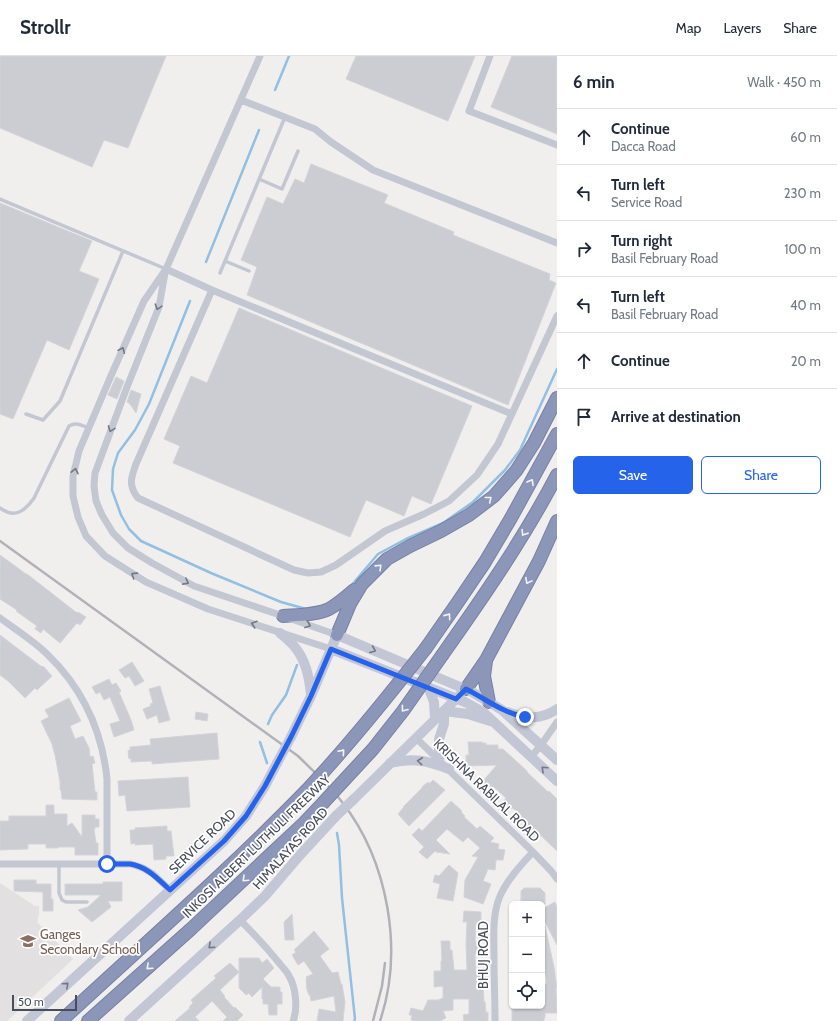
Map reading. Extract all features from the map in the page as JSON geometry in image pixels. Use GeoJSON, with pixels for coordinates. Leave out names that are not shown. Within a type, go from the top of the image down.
{"type":"FeatureCollection","features":[{"type":"Feature","properties":{"kind":"highway"},"geometry":{"type":"LineString","coordinates":[[283,616],[306,615],[328,609],[362,584],[387,559],[469,515],[494,496],[520,465],[534,443],[557,398]]}},
{"type":"Feature","properties":{"kind":"highway","name":"INKOSI ALBERT LUTHULI FREEWAY"},"geometry":{"type":"LineString","coordinates":[[60,1021],[274,824],[350,743],[426,648],[485,562],[557,434]]}},
{"type":"Feature","properties":{"kind":"highway","name":"INKOSI ALBERT LUTHULI FREEWAY"},"geometry":{"type":"LineString","coordinates":[[88,1021],[197,924],[304,823],[373,749],[403,710],[476,607],[526,531],[557,475]]}},
{"type":"Feature","properties":{"kind":"highway"},"geometry":{"type":"LineString","coordinates":[[466,689],[486,660],[539,561],[557,521]]}},
{"type":"Feature","properties":{"kind":"highway"},"geometry":{"type":"LineString","coordinates":[[337,635],[350,604],[362,584]]}},
{"type":"Feature","properties":{"kind":"highway"},"geometry":{"type":"LineString","coordinates":[[486,660],[484,676],[489,702]]}},
{"type":"Feature","properties":{"kind":"street"},"geometry":{"type":"LineString","coordinates":[[260,56],[242,100],[166,269],[144,301],[79,451],[73,476],[73,496],[78,517],[86,536],[105,556],[146,582],[208,609],[331,649],[465,702],[483,712],[496,723],[557,781]]}},
{"type":"Feature","properties":{"kind":"street"},"geometry":{"type":"LineString","coordinates":[[490,56],[469,111],[557,145]]}},
{"type":"Feature","properties":{"kind":"street"},"geometry":{"type":"LineString","coordinates":[[242,100],[315,129],[331,142],[373,170],[557,243]]}},
{"type":"Feature","properties":{"kind":"street"},"geometry":{"type":"LineString","coordinates":[[166,269],[212,290],[512,414]]}},
{"type":"Feature","properties":{"kind":"street"},"geometry":{"type":"LineString","coordinates":[[166,269],[159,307],[95,473],[94,486],[96,501],[102,515],[113,533],[128,548],[194,586],[337,635],[466,689],[502,710],[516,716],[533,718],[547,715],[557,709]]}},
{"type":"Feature","properties":{"kind":"street"},"geometry":{"type":"LineString","coordinates":[[212,290],[136,464],[132,477],[134,493],[138,498],[294,570],[308,573],[321,572],[331,568],[385,531],[449,501],[477,475],[498,444],[557,316]]}},
{"type":"Feature","properties":{"kind":"street"},"geometry":{"type":"LineString","coordinates":[[0,618],[34,642],[48,655],[78,690],[89,711],[97,731],[104,756],[107,780],[107,864]]}},
{"type":"Feature","properties":{"kind":"street"},"geometry":{"type":"LineString","coordinates":[[280,633],[294,646],[304,663],[310,680],[311,696]]}},
{"type":"Feature","properties":{"kind":"street","name":"SERVICE ROAD"},"geometry":{"type":"LineString","coordinates":[[27,1021],[224,841],[246,816],[265,786],[291,737],[311,696],[337,635]]}},
{"type":"Feature","properties":{"kind":"street"},"geometry":{"type":"LineString","coordinates":[[428,687],[434,702],[435,720]]}},
{"type":"Feature","properties":{"kind":"street","name":"HIMALAYAS ROAD"},"geometry":{"type":"LineString","coordinates":[[129,1021],[265,896],[336,816],[466,689]]}},
{"type":"Feature","properties":{"kind":"street"},"geometry":{"type":"LineString","coordinates":[[502,710],[557,760]]}},
{"type":"Feature","properties":{"kind":"street"},"geometry":{"type":"LineString","coordinates":[[438,760],[438,739],[444,724],[444,711],[468,714],[496,723]]}},
{"type":"Feature","properties":{"kind":"street"},"geometry":{"type":"LineString","coordinates":[[531,757],[557,722]]}},
{"type":"Feature","properties":{"kind":"street","name":"KRISHNA RABILAL ROAD"},"geometry":{"type":"LineString","coordinates":[[416,738],[533,852],[557,879]]}},
{"type":"Feature","properties":{"kind":"street"},"geometry":{"type":"LineString","coordinates":[[390,763],[397,761],[419,760],[427,761],[449,769]]}},
{"type":"Feature","properties":{"kind":"street","name":"BHUJ ROAD"},"geometry":{"type":"LineString","coordinates":[[495,1021],[495,911],[500,896],[508,883],[533,852]]}},
{"type":"Feature","properties":{"kind":"street"},"geometry":{"type":"LineString","coordinates":[[0,864],[131,864],[143,868],[153,874],[170,890]]}},
{"type":"Feature","properties":{"kind":"street"},"geometry":{"type":"LineString","coordinates":[[240,920],[290,976],[295,992],[295,1017],[293,1021]]}},
{"type":"Feature","properties":{"kind":"lane"},"geometry":{"type":"LineString","coordinates":[[220,273],[285,117]]}},
{"type":"Feature","properties":{"kind":"lane"},"geometry":{"type":"LineString","coordinates":[[259,179],[282,189],[298,151]]}},
{"type":"Feature","properties":{"kind":"lane"},"geometry":{"type":"LineString","coordinates":[[0,199],[166,269]]}},
{"type":"Feature","properties":{"kind":"lane"},"geometry":{"type":"LineString","coordinates":[[26,414],[43,420],[60,401],[123,251]]}},
{"type":"Feature","properties":{"kind":"lane"},"geometry":{"type":"LineString","coordinates":[[225,261],[249,271]]}},
{"type":"Feature","properties":{"kind":"lane"},"geometry":{"type":"LineString","coordinates":[[0,508],[9,513],[17,513],[28,506],[34,498],[69,426],[77,424],[89,428]]}},
{"type":"Feature","properties":{"kind":"lane"},"geometry":{"type":"LineString","coordinates":[[59,864],[59,894],[62,900],[66,902],[87,902]]}},
{"type":"Feature","properties":{"kind":"shaded area","name":"Ganges Secondary School"},"geometry":{"type":"Polygon","coordinates":[[[0,883],[35,906],[39,906],[37,922],[73,959],[7,1021],[0,1021],[0,883]]]}},
{"type":"Feature","properties":{"kind":"building"},"geometry":{"type":"Polygon","coordinates":[[[0,56],[166,56],[128,148],[104,140],[92,167],[0,128],[0,56]]]}},
{"type":"Feature","properties":{"kind":"building"},"geometry":{"type":"Polygon","coordinates":[[[356,56],[475,56],[448,121],[346,79],[356,56]]]}},
{"type":"Feature","properties":{"kind":"building"},"geometry":{"type":"Polygon","coordinates":[[[512,56],[557,56],[557,134],[491,107],[512,56]]]}},
{"type":"Feature","properties":{"kind":"building"},"geometry":{"type":"Polygon","coordinates":[[[311,164],[388,195],[384,203],[454,232],[453,235],[550,274],[549,280],[556,283],[508,405],[247,295],[257,267],[241,260],[267,197],[283,204],[295,179],[304,183],[311,164]]]}},
{"type":"Feature","properties":{"kind":"building"},"geometry":{"type":"Polygon","coordinates":[[[0,203],[92,241],[79,271],[99,279],[69,350],[47,340],[13,419],[0,414],[0,203]]]}},
{"type":"Feature","properties":{"kind":"building"},"geometry":{"type":"Polygon","coordinates":[[[239,308],[472,406],[431,504],[412,496],[404,516],[366,500],[350,537],[173,463],[180,446],[164,439],[191,376],[207,383],[239,308]]]}},
{"type":"Feature","properties":{"kind":"building"},"geometry":{"type":"Polygon","coordinates":[[[116,377],[124,381],[117,399],[108,395],[116,377]]]}},
{"type":"Feature","properties":{"kind":"building"},"geometry":{"type":"Polygon","coordinates":[[[131,390],[141,394],[136,413],[127,402],[131,390]]]}},
{"type":"Feature","properties":{"kind":"building"},"geometry":{"type":"Polygon","coordinates":[[[0,555],[77,613],[78,612],[86,617],[80,625],[77,623],[60,643],[43,629],[41,633],[35,629],[37,626],[0,599],[0,555]]]}},
{"type":"Feature","properties":{"kind":"building"},"geometry":{"type":"Polygon","coordinates":[[[0,635],[42,667],[43,666],[52,676],[37,690],[35,688],[25,698],[0,675],[0,635]]]}},
{"type":"Feature","properties":{"kind":"building"},"geometry":{"type":"Polygon","coordinates":[[[132,662],[144,681],[135,686],[129,676],[125,678],[119,670],[132,662]]]}},
{"type":"Feature","properties":{"kind":"building"},"geometry":{"type":"Polygon","coordinates":[[[109,679],[112,685],[116,683],[121,691],[119,692],[134,730],[114,737],[110,724],[120,721],[110,697],[104,700],[100,692],[96,694],[92,687],[109,679]]]}},
{"type":"Feature","properties":{"kind":"building"},"geometry":{"type":"Polygon","coordinates":[[[160,686],[170,720],[159,723],[157,715],[147,719],[143,709],[151,706],[150,704],[153,703],[149,689],[160,686]]]}},
{"type":"Feature","properties":{"kind":"building"},"geometry":{"type":"Polygon","coordinates":[[[69,698],[81,721],[70,726],[75,739],[83,736],[89,748],[90,757],[93,756],[95,763],[92,764],[97,800],[62,799],[55,755],[52,744],[41,721],[49,717],[45,710],[69,698]]]}},
{"type":"Feature","properties":{"kind":"building"},"geometry":{"type":"Polygon","coordinates":[[[196,712],[208,714],[207,721],[195,719],[196,712]]]}},
{"type":"Feature","properties":{"kind":"building"},"geometry":{"type":"Polygon","coordinates":[[[217,733],[219,759],[152,764],[152,761],[131,762],[131,758],[129,759],[128,751],[130,750],[130,747],[151,745],[150,739],[217,733]]]}},
{"type":"Feature","properties":{"kind":"building"},"geometry":{"type":"Polygon","coordinates":[[[468,742],[482,742],[486,743],[486,745],[498,745],[498,749],[503,749],[557,799],[557,851],[534,829],[530,833],[522,826],[526,821],[513,808],[512,809],[506,804],[504,801],[506,798],[493,786],[491,788],[482,782],[497,765],[466,766],[466,755],[469,755],[468,742]]]}},
{"type":"Feature","properties":{"kind":"building"},"geometry":{"type":"Polygon","coordinates":[[[188,777],[190,807],[127,811],[125,795],[119,796],[118,781],[188,777]]]}},
{"type":"Feature","properties":{"kind":"building"},"geometry":{"type":"Polygon","coordinates":[[[433,780],[445,790],[409,826],[398,814],[422,787],[428,782],[429,784],[433,780]]]}},
{"type":"Feature","properties":{"kind":"building"},"geometry":{"type":"Polygon","coordinates":[[[451,801],[462,811],[461,812],[465,816],[464,817],[477,829],[480,826],[494,838],[490,842],[499,844],[498,849],[505,850],[503,860],[496,860],[495,870],[488,869],[483,881],[491,884],[483,904],[464,897],[465,880],[478,857],[472,856],[480,848],[468,837],[463,842],[447,829],[436,840],[450,854],[435,851],[427,859],[419,852],[424,847],[412,835],[419,828],[422,831],[451,801]]]}},
{"type":"Feature","properties":{"kind":"building"},"geometry":{"type":"Polygon","coordinates":[[[46,805],[54,805],[54,814],[67,814],[67,826],[72,823],[82,837],[82,815],[95,815],[95,819],[99,819],[99,827],[95,827],[94,829],[96,843],[98,843],[98,855],[75,855],[75,847],[46,848],[46,844],[28,844],[28,849],[0,850],[0,821],[9,821],[9,816],[46,816],[46,805]]]}},
{"type":"Feature","properties":{"kind":"building"},"geometry":{"type":"Polygon","coordinates":[[[167,826],[167,831],[171,831],[174,856],[166,856],[166,859],[154,860],[153,844],[131,844],[130,830],[135,830],[135,828],[167,826]]]}},
{"type":"Feature","properties":{"kind":"building"},"geometry":{"type":"Polygon","coordinates":[[[449,865],[458,873],[453,901],[437,898],[440,884],[433,882],[435,875],[439,876],[449,865]]]}},
{"type":"Feature","properties":{"kind":"building"},"geometry":{"type":"Polygon","coordinates":[[[14,880],[36,880],[36,884],[51,884],[53,911],[43,911],[43,892],[14,891],[14,880]]]}},
{"type":"Feature","properties":{"kind":"building"},"geometry":{"type":"Polygon","coordinates":[[[103,882],[122,882],[122,901],[108,901],[111,907],[92,922],[78,910],[88,907],[101,895],[65,895],[65,884],[103,884],[103,882]]]}},
{"type":"Feature","properties":{"kind":"building"},"geometry":{"type":"Polygon","coordinates":[[[524,888],[540,888],[545,893],[545,901],[521,901],[521,891],[524,888]]]}},
{"type":"Feature","properties":{"kind":"building"},"geometry":{"type":"Polygon","coordinates":[[[555,902],[557,907],[557,945],[545,922],[545,907],[555,902]]]}},
{"type":"Feature","properties":{"kind":"building"},"geometry":{"type":"Polygon","coordinates":[[[464,911],[481,912],[481,923],[476,923],[475,942],[480,942],[481,951],[479,951],[479,954],[475,954],[476,972],[482,972],[484,1002],[486,1013],[488,1012],[488,1021],[464,1021],[463,1015],[469,1014],[469,999],[453,999],[453,1010],[443,1011],[446,1018],[440,1021],[411,1020],[412,1015],[409,1015],[411,1008],[423,1011],[428,1000],[438,1000],[443,998],[443,986],[434,987],[434,971],[441,971],[441,941],[450,941],[450,950],[452,950],[454,970],[467,970],[467,922],[463,922],[464,911]]]}},
{"type":"Feature","properties":{"kind":"building"},"geometry":{"type":"Polygon","coordinates":[[[292,914],[294,940],[285,940],[284,922],[292,914]]]}},
{"type":"Feature","properties":{"kind":"building"},"geometry":{"type":"Polygon","coordinates":[[[545,926],[557,988],[557,1013],[545,1013],[544,1021],[512,1021],[512,1009],[545,1009],[545,984],[547,984],[545,968],[545,926]]]}},
{"type":"Feature","properties":{"kind":"building"},"geometry":{"type":"Polygon","coordinates":[[[314,931],[329,949],[320,956],[332,973],[338,972],[342,984],[345,1002],[343,1021],[317,1021],[319,1009],[336,1012],[334,996],[311,1001],[307,990],[306,977],[313,974],[304,961],[298,965],[292,955],[296,952],[294,950],[314,931]]]}},
{"type":"Feature","properties":{"kind":"building"},"geometry":{"type":"Polygon","coordinates":[[[239,958],[259,958],[262,963],[267,959],[274,968],[263,979],[271,987],[280,987],[280,992],[282,992],[282,1004],[277,1004],[277,1015],[269,1015],[268,1004],[263,1004],[262,987],[252,997],[249,993],[246,995],[239,988],[239,958]]]}},
{"type":"Feature","properties":{"kind":"building"},"geometry":{"type":"Polygon","coordinates":[[[230,963],[239,972],[220,990],[234,1008],[235,1007],[243,1015],[237,1021],[223,1021],[227,1017],[212,1001],[195,1017],[199,1021],[175,1021],[190,1008],[189,1007],[193,1003],[191,1000],[216,978],[214,976],[230,963]]]}},
{"type":"Feature","properties":{"kind":"waterway"},"geometry":{"type":"LineString","coordinates":[[275,90],[289,56]]}},
{"type":"Feature","properties":{"kind":"waterway"},"geometry":{"type":"LineString","coordinates":[[206,262],[259,130]]}},
{"type":"Feature","properties":{"kind":"waterway"},"geometry":{"type":"LineString","coordinates":[[190,301],[149,404],[135,430],[118,453],[113,469],[112,490],[121,515],[129,529],[141,541],[211,573],[281,602],[306,609]]}},
{"type":"Feature","properties":{"kind":"waterway"},"geometry":{"type":"LineString","coordinates":[[350,587],[378,554],[406,539],[443,523],[473,502],[505,470],[520,450],[557,369]]}},
{"type":"Feature","properties":{"kind":"waterway"},"geometry":{"type":"LineString","coordinates":[[268,724],[272,715],[286,695],[297,665]]}},
{"type":"Feature","properties":{"kind":"waterway"},"geometry":{"type":"LineString","coordinates":[[260,742],[267,763]]}},
{"type":"Feature","properties":{"kind":"waterway"},"geometry":{"type":"LineString","coordinates":[[337,833],[354,1021]]}},
{"type":"Feature","properties":{"kind":"railway"},"geometry":{"type":"LineString","coordinates":[[0,541],[298,756],[342,802],[358,825],[371,851],[381,878],[387,907],[391,936],[391,965],[387,994],[380,1021]]}},
{"type":"Feature","properties":{"kind":"railway"},"geometry":{"type":"LineString","coordinates":[[373,1021],[382,986],[385,963]]}},
{"type":"Feature","properties":{"kind":"place","name":"Ganges Secondary School"},"geometry":{"type":"Point","coordinates":[28,941]}},
{"type":"Feature","properties":{"kind":"route"},"geometry":{"type":"LineString","coordinates":[[107,864],[131,864],[143,868],[153,874],[170,890],[224,841],[246,816],[265,786],[311,696],[331,649],[456,699],[466,689],[502,710],[516,716],[525,717]]}}]}
